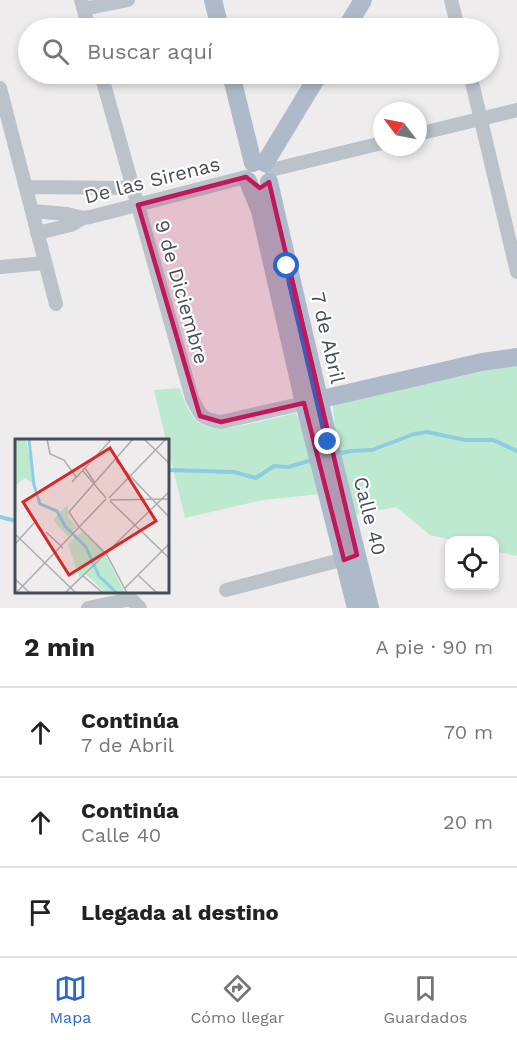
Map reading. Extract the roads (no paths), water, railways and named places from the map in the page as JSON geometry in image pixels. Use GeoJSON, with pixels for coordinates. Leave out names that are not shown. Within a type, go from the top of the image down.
{"type":"FeatureCollection","features":[{"type":"Feature","properties":{"kind":"main road"},"geometry":{"type":"LineString","coordinates":[[213,0],[218,18]]}},
{"type":"Feature","properties":{"kind":"main road"},"geometry":{"type":"LineString","coordinates":[[352,18],[363,0]]}},
{"type":"Feature","properties":{"kind":"main road","name":"7 de Abril"},"geometry":{"type":"LineString","coordinates":[[234,84],[259,173],[260,211],[330,475]]}},
{"type":"Feature","properties":{"kind":"main road"},"geometry":{"type":"LineString","coordinates":[[259,173],[313,84]]}},
{"type":"Feature","properties":{"kind":"main road"},"geometry":{"type":"LineString","coordinates":[[312,401],[482,362],[517,357]]}},
{"type":"Feature","properties":{"kind":"main road","name":"Calle 40"},"geometry":{"type":"LineString","coordinates":[[330,475],[351,557],[370,608]]}},
{"type":"Feature","properties":{"kind":"main road","name":"Calle 40"},"geometry":{"type":"LineString","coordinates":[[351,557],[356,608]]}},
{"type":"Feature","properties":{"kind":"street"},"geometry":{"type":"LineString","coordinates":[[82,5],[128,0]]}},
{"type":"Feature","properties":{"kind":"street"},"geometry":{"type":"LineString","coordinates":[[451,0],[456,18]]}},
{"type":"Feature","properties":{"kind":"street","name":"9 de Diciembre"},"geometry":{"type":"LineString","coordinates":[[104,84],[192,398],[200,416],[221,422],[312,401]]}},
{"type":"Feature","properties":{"kind":"street"},"geometry":{"type":"LineString","coordinates":[[472,84],[517,272]]}},
{"type":"Feature","properties":{"kind":"street"},"geometry":{"type":"LineString","coordinates":[[0,88],[56,304]]}},
{"type":"Feature","properties":{"kind":"street"},"geometry":{"type":"LineString","coordinates":[[427,132],[517,110]]}},
{"type":"Feature","properties":{"kind":"street","name":"De las Sirenas"},"geometry":{"type":"LineString","coordinates":[[32,212],[67,214],[83,218],[373,145]]}},
{"type":"Feature","properties":{"kind":"street"},"geometry":{"type":"LineString","coordinates":[[26,187],[133,188]]}},
{"type":"Feature","properties":{"kind":"street"},"geometry":{"type":"LineString","coordinates":[[37,232],[71,225],[83,218]]}},
{"type":"Feature","properties":{"kind":"street"},"geometry":{"type":"LineString","coordinates":[[0,267],[45,263]]}},
{"type":"Feature","properties":{"kind":"street"},"geometry":{"type":"LineString","coordinates":[[226,591],[351,557]]}},
{"type":"Feature","properties":{"kind":"street"},"geometry":{"type":"LineString","coordinates":[[88,608],[131,599],[140,608]]}},
{"type":"Feature","properties":{"kind":"waterway"},"geometry":{"type":"LineString","coordinates":[[337,454],[372,450],[414,434],[427,432],[465,440],[493,440],[517,451]]}},
{"type":"Feature","properties":{"kind":"waterway"},"geometry":{"type":"LineString","coordinates":[[170,470],[234,472],[256,478],[274,466],[288,467],[312,460]]}},
{"type":"Feature","properties":{"kind":"waterway"},"geometry":{"type":"LineString","coordinates":[[0,517],[15,521]]}}]}
